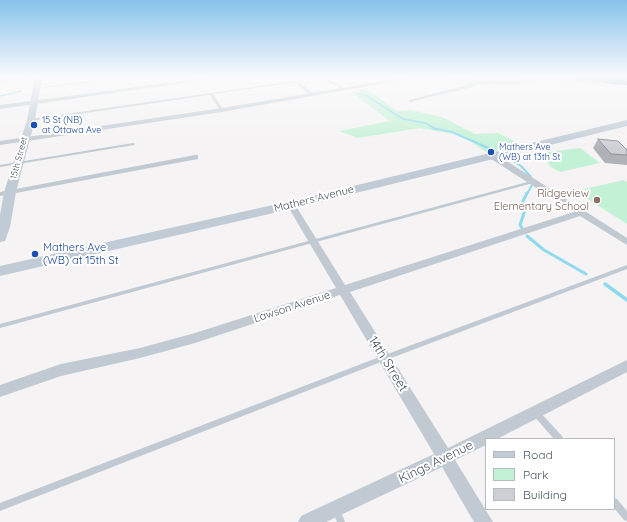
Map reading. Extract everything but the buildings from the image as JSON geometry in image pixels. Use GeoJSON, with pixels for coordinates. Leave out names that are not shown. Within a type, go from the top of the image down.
{"type":"FeatureCollection","features":[{"type":"Feature","properties":{"kind":"street"},"geometry":{"type":"LineString","coordinates":[[0,107],[39,101]]}},
{"type":"Feature","properties":{"kind":"street"},"geometry":{"type":"LineString","coordinates":[[0,143],[274,101]]}},
{"type":"Feature","properties":{"kind":"street","name":"15th Street"},"geometry":{"type":"LineString","coordinates":[[0,238],[4,227],[10,192],[34,102]]}},
{"type":"Feature","properties":{"kind":"street","name":"Mathers Avenue"},"geometry":{"type":"LineString","coordinates":[[0,271],[291,205],[627,123]]}},
{"type":"Feature","properties":{"kind":"street"},"geometry":{"type":"LineString","coordinates":[[491,155],[627,242]]}},
{"type":"Feature","properties":{"kind":"street"},"geometry":{"type":"LineString","coordinates":[[0,194],[195,157]]}},
{"type":"Feature","properties":{"kind":"street","name":"14th Street"},"geometry":{"type":"LineString","coordinates":[[291,205],[484,522]]}},
{"type":"Feature","properties":{"kind":"street","name":"Lawson Avenue"},"geometry":{"type":"LineString","coordinates":[[0,391],[61,370],[140,353],[194,338],[582,213]]}},
{"type":"Feature","properties":{"kind":"street","name":"Kings Avenue"},"geometry":{"type":"LineString","coordinates":[[307,522],[338,515],[444,458],[627,366]]}},
{"type":"Feature","properties":{"kind":"lane"},"geometry":{"type":"LineString","coordinates":[[30,120],[160,101]]}},
{"type":"Feature","properties":{"kind":"lane"},"geometry":{"type":"LineString","coordinates":[[216,101],[222,110]]}},
{"type":"Feature","properties":{"kind":"lane"},"geometry":{"type":"LineString","coordinates":[[0,166],[132,144]]}},
{"type":"Feature","properties":{"kind":"lane"},"geometry":{"type":"LineString","coordinates":[[0,326],[532,182]]}},
{"type":"Feature","properties":{"kind":"lane"},"geometry":{"type":"LineString","coordinates":[[0,507],[384,358],[627,267]]}},
{"type":"Feature","properties":{"kind":"lane"},"geometry":{"type":"LineString","coordinates":[[535,412],[557,438]]}},
{"type":"Feature","properties":{"kind":"lane"},"geometry":{"type":"LineString","coordinates":[[615,503],[627,517]]}},
{"type":"Feature","properties":{"kind":"green space"},"geometry":{"type":"Polygon","coordinates":[[[364,101],[384,101],[397,111],[411,110],[442,117],[475,134],[498,133],[520,144],[487,153],[464,136],[420,128],[358,138],[339,131],[390,121],[364,101]]]}},
{"type":"Feature","properties":{"kind":"green space"},"geometry":{"type":"Polygon","coordinates":[[[580,148],[600,163],[560,172],[551,167],[540,153],[580,148]]]}},
{"type":"Feature","properties":{"kind":"green space"},"geometry":{"type":"Polygon","coordinates":[[[624,180],[627,182],[627,224],[575,191],[624,180]]]}},
{"type":"Feature","properties":{"kind":"waterway"},"geometry":{"type":"LineString","coordinates":[[375,101],[403,119],[425,123],[435,129]]}},
{"type":"Feature","properties":{"kind":"waterway"},"geometry":{"type":"LineString","coordinates":[[435,129],[452,132],[495,151]]}},
{"type":"Feature","properties":{"kind":"waterway"},"geometry":{"type":"LineString","coordinates":[[507,157],[521,166],[531,177]]}},
{"type":"Feature","properties":{"kind":"waterway"},"geometry":{"type":"LineString","coordinates":[[527,194],[532,185]]}},
{"type":"Feature","properties":{"kind":"waterway"},"geometry":{"type":"LineString","coordinates":[[522,228],[520,225],[525,210],[523,201],[527,193]]}},
{"type":"Feature","properties":{"kind":"waterway"},"geometry":{"type":"LineString","coordinates":[[527,236],[544,250],[586,274]]}},
{"type":"Feature","properties":{"kind":"waterway"},"geometry":{"type":"LineString","coordinates":[[605,284],[627,300]]}},
{"type":"Feature","properties":{"kind":"place","name":"15 St (NB) at Ottawa Ave"},"geometry":{"type":"Point","coordinates":[34,125]}},
{"type":"Feature","properties":{"kind":"place","name":"Mathers Ave (WB) at 13th St"},"geometry":{"type":"Point","coordinates":[491,152]}},
{"type":"Feature","properties":{"kind":"place","name":"Ridgeview Elementary School"},"geometry":{"type":"Point","coordinates":[597,200]}},
{"type":"Feature","properties":{"kind":"place","name":"Mathers Ave (WB) at 15th St"},"geometry":{"type":"Point","coordinates":[35,254]}}]}
